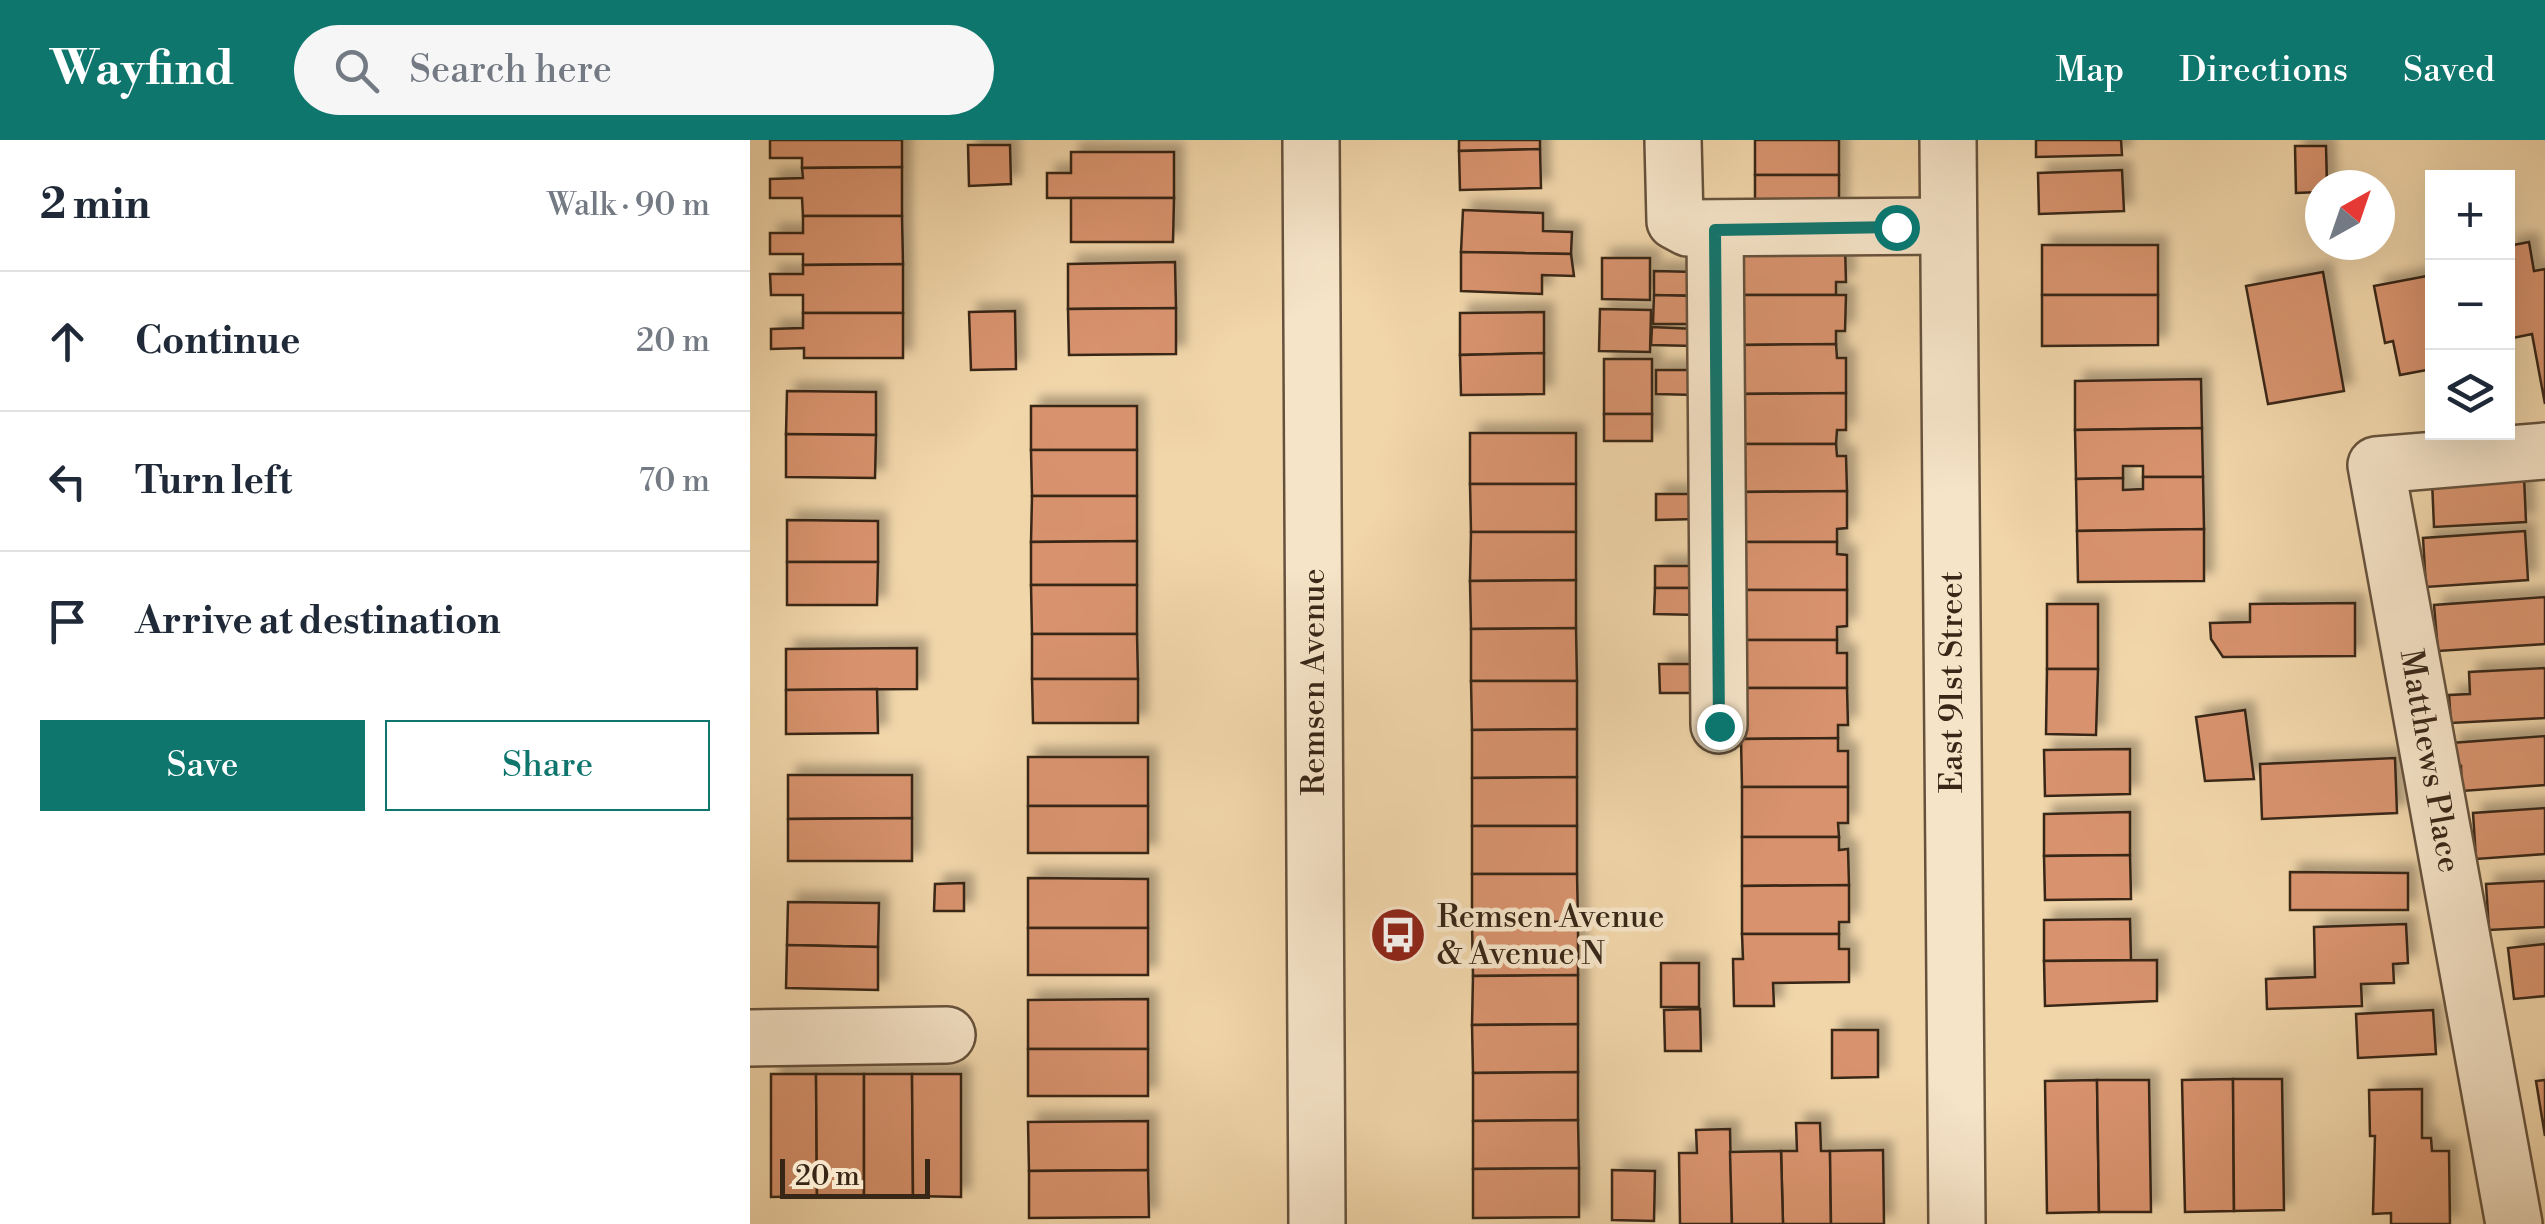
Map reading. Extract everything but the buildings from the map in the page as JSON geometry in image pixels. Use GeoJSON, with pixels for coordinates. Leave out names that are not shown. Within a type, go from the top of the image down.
{"type":"FeatureCollection","features":[{"type":"Feature","properties":{"kind":"street","name":"Remsen Avenue"},"geometry":{"type":"LineString","coordinates":[[1312,140],[1317,1224]]}},
{"type":"Feature","properties":{"kind":"street"},"geometry":{"type":"LineString","coordinates":[[1674,140],[1675,222],[1688,228],[1948,226]]}},
{"type":"Feature","properties":{"kind":"street","name":"East 91st Street"},"geometry":{"type":"LineString","coordinates":[[1948,140],[1957,1224]]}},
{"type":"Feature","properties":{"kind":"street"},"geometry":{"type":"LineString","coordinates":[[1715,230],[1719,726]]}},
{"type":"Feature","properties":{"kind":"street","name":"Matthews Place"},"geometry":{"type":"LineString","coordinates":[[2514,1224],[2376,465],[2545,451]]}},
{"type":"Feature","properties":{"kind":"street"},"geometry":{"type":"LineString","coordinates":[[750,1038],[947,1035]]}},
{"type":"Feature","properties":{"kind":"place","name":"Remsen Avenue & Avenue N"},"geometry":{"type":"Point","coordinates":[1398,935]}},
{"type":"Feature","properties":{"kind":"route"},"geometry":{"type":"LineString","coordinates":[[1719,726],[1715,230],[1896,227]]}}]}
